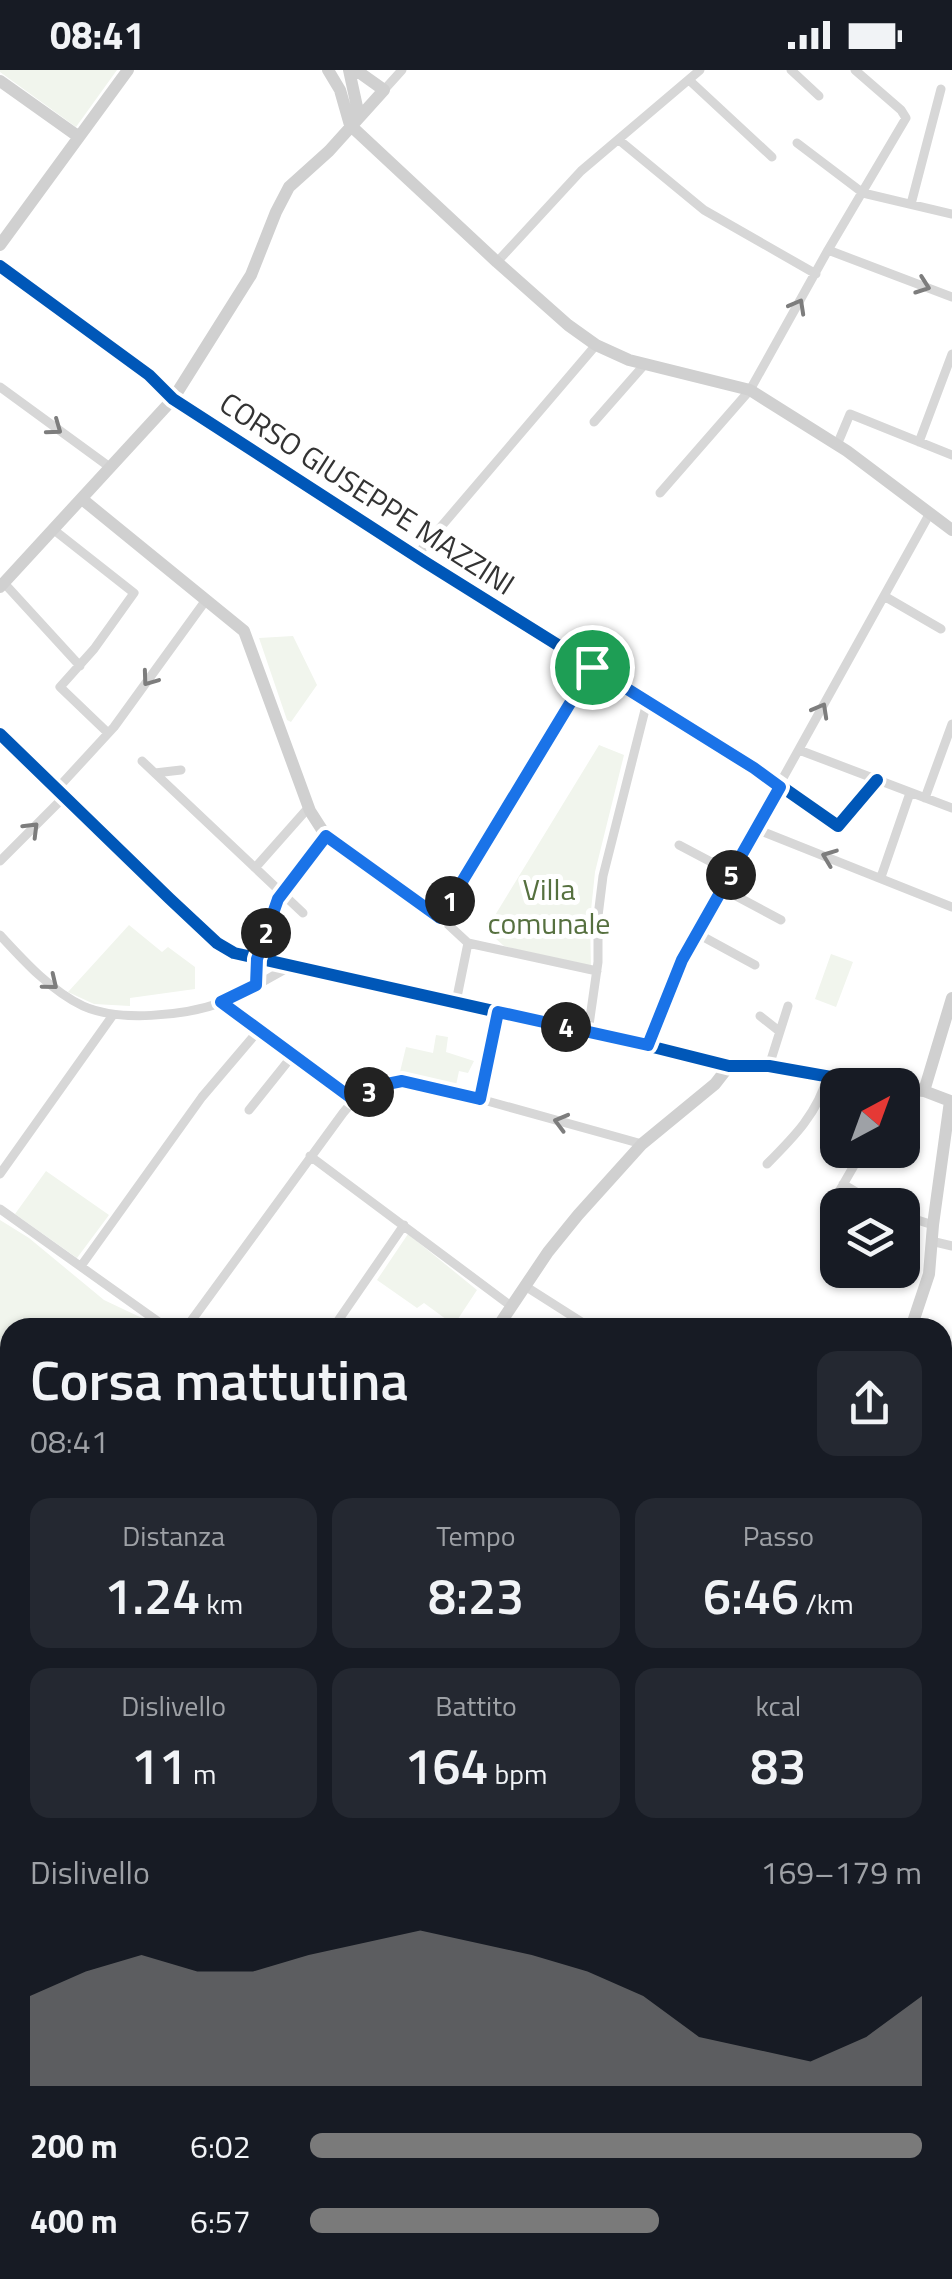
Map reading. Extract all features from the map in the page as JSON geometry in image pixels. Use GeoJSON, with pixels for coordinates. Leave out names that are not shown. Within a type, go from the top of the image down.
{"type":"FeatureCollection","features":[{"type":"Feature","properties":{"kind":"street"},"geometry":{"type":"LineString","coordinates":[[0,245],[128,70]]}},
{"type":"Feature","properties":{"kind":"street"},"geometry":{"type":"LineString","coordinates":[[328,70],[342,89],[351,87],[351,83]]}},
{"type":"Feature","properties":{"kind":"street"},"geometry":{"type":"LineString","coordinates":[[80,666],[2,585],[173,399],[245,286],[289,187],[329,151],[402,70]]}},
{"type":"Feature","properties":{"kind":"street"},"geometry":{"type":"LineString","coordinates":[[497,262],[582,171],[700,70]]}},
{"type":"Feature","properties":{"kind":"street"},"geometry":{"type":"LineString","coordinates":[[791,70],[819,96]]}},
{"type":"Feature","properties":{"kind":"street"},"geometry":{"type":"LineString","coordinates":[[660,493],[750,390],[906,118],[854,70]]}},
{"type":"Feature","properties":{"kind":"street"},"geometry":{"type":"LineString","coordinates":[[689,80],[772,158]]}},
{"type":"Feature","properties":{"kind":"street"},"geometry":{"type":"LineString","coordinates":[[0,81],[79,136]]}},
{"type":"Feature","properties":{"kind":"street"},"geometry":{"type":"LineString","coordinates":[[351,83],[384,90]]}},
{"type":"Feature","properties":{"kind":"street"},"geometry":{"type":"LineString","coordinates":[[351,83],[384,90]]}},
{"type":"Feature","properties":{"kind":"street"},"geometry":{"type":"LineString","coordinates":[[351,83],[354,121],[497,262],[568,325],[596,345],[629,360],[750,390],[838,445],[952,530]]}},
{"type":"Feature","properties":{"kind":"street"},"geometry":{"type":"LineString","coordinates":[[911,204],[941,89]]}},
{"type":"Feature","properties":{"kind":"street"},"geometry":{"type":"LineString","coordinates":[[619,140],[704,210],[816,274]]}},
{"type":"Feature","properties":{"kind":"street"},"geometry":{"type":"LineString","coordinates":[[797,143],[863,193],[952,214]]}},
{"type":"Feature","properties":{"kind":"street"},"geometry":{"type":"LineString","coordinates":[[828,250],[952,296]]}},
{"type":"Feature","properties":{"kind":"street","name":"CORSO GIUSEPPE MAZZINI"},"geometry":{"type":"LineString","coordinates":[[0,266],[148,375],[173,399],[754,768],[838,826],[877,780]]}},
{"type":"Feature","properties":{"kind":"street"},"geometry":{"type":"LineString","coordinates":[[416,556],[596,345]]}},
{"type":"Feature","properties":{"kind":"street"},"geometry":{"type":"LineString","coordinates":[[919,442],[952,354]]}},
{"type":"Feature","properties":{"kind":"street"},"geometry":{"type":"LineString","coordinates":[[594,422],[645,364]]}},
{"type":"Feature","properties":{"kind":"street"},"geometry":{"type":"LineString","coordinates":[[0,387],[110,468]]}},
{"type":"Feature","properties":{"kind":"street"},"geometry":{"type":"LineString","coordinates":[[838,445],[850,414],[952,455]]}},
{"type":"Feature","properties":{"kind":"street"},"geometry":{"type":"LineString","coordinates":[[82,499],[244,631],[308,807],[326,836],[440,918],[468,943],[597,971]]}},
{"type":"Feature","properties":{"kind":"street"},"geometry":{"type":"LineString","coordinates":[[648,1045],[682,960],[930,512]]}},
{"type":"Feature","properties":{"kind":"street"},"geometry":{"type":"LineString","coordinates":[[54,530],[134,593],[60,687],[108,733]]}},
{"type":"Feature","properties":{"kind":"street"},"geometry":{"type":"LineString","coordinates":[[884,596],[941,629]]}},
{"type":"Feature","properties":{"kind":"street"},"geometry":{"type":"LineString","coordinates":[[0,861],[60,794],[206,600]]}},
{"type":"Feature","properties":{"kind":"street"},"geometry":{"type":"LineString","coordinates":[[440,918],[592,667]]}},
{"type":"Feature","properties":{"kind":"street"},"geometry":{"type":"LineString","coordinates":[[588,1032],[604,876],[647,702]]}},
{"type":"Feature","properties":{"kind":"street"},"geometry":{"type":"LineString","coordinates":[[924,798],[952,724]]}},
{"type":"Feature","properties":{"kind":"street"},"geometry":{"type":"LineString","coordinates":[[0,734],[217,943],[234,953],[729,1066],[769,1066],[820,1074]]}},
{"type":"Feature","properties":{"kind":"street"},"geometry":{"type":"LineString","coordinates":[[798,750],[952,808]]}},
{"type":"Feature","properties":{"kind":"street"},"geometry":{"type":"LineString","coordinates":[[142,761],[303,913]]}},
{"type":"Feature","properties":{"kind":"street"},"geometry":{"type":"LineString","coordinates":[[156,773],[180,770]]}},
{"type":"Feature","properties":{"kind":"street"},"geometry":{"type":"LineString","coordinates":[[881,877],[910,793]]}},
{"type":"Feature","properties":{"kind":"street"},"geometry":{"type":"LineString","coordinates":[[255,868],[308,807]]}},
{"type":"Feature","properties":{"kind":"street"},"geometry":{"type":"LineString","coordinates":[[756,828],[952,907]]}},
{"type":"Feature","properties":{"kind":"street"},"geometry":{"type":"LineString","coordinates":[[256,985],[257,959],[278,899],[326,836]]}},
{"type":"Feature","properties":{"kind":"street"},"geometry":{"type":"LineString","coordinates":[[679,845],[732,873]]}},
{"type":"Feature","properties":{"kind":"street"},"geometry":{"type":"LineString","coordinates":[[723,889],[781,920]]}},
{"type":"Feature","properties":{"kind":"street"},"geometry":{"type":"LineString","coordinates":[[698,934],[755,965]]}},
{"type":"Feature","properties":{"kind":"street"},"geometry":{"type":"LineString","coordinates":[[0,935],[32,968],[71,999],[113,1015],[171,1013],[221,1002],[291,967]]}},
{"type":"Feature","properties":{"kind":"street"},"geometry":{"type":"LineString","coordinates":[[456,1002],[468,943]]}},
{"type":"Feature","properties":{"kind":"street"},"geometry":{"type":"LineString","coordinates":[[920,1073],[952,998]]}},
{"type":"Feature","properties":{"kind":"street"},"geometry":{"type":"LineString","coordinates":[[221,1002],[354,1100]]}},
{"type":"Feature","properties":{"kind":"street"},"geometry":{"type":"LineString","coordinates":[[769,1066],[788,1006]]}},
{"type":"Feature","properties":{"kind":"street"},"geometry":{"type":"LineString","coordinates":[[480,1099],[498,1012]]}},
{"type":"Feature","properties":{"kind":"street"},"geometry":{"type":"LineString","coordinates":[[0,1174],[113,1015]]}},
{"type":"Feature","properties":{"kind":"street"},"geometry":{"type":"LineString","coordinates":[[760,1016],[779,1031]]}},
{"type":"Feature","properties":{"kind":"street"},"geometry":{"type":"LineString","coordinates":[[81,1266],[202,1096],[259,1030]]}},
{"type":"Feature","properties":{"kind":"street"},"geometry":{"type":"LineString","coordinates":[[249,1110],[293,1055]]}},
{"type":"Feature","properties":{"kind":"street"},"geometry":{"type":"LineString","coordinates":[[503,1318],[578,1215],[642,1144],[716,1084],[729,1066]]}},
{"type":"Feature","properties":{"kind":"street"},"geometry":{"type":"LineString","coordinates":[[194,1318],[354,1100],[382,1085],[402,1081],[642,1144]]}},
{"type":"Feature","properties":{"kind":"street"},"geometry":{"type":"LineString","coordinates":[[914,1318],[929,1274],[933,1225],[945,1191],[948,1099],[920,1092]]}},
{"type":"Feature","properties":{"kind":"street"},"geometry":{"type":"LineString","coordinates":[[767,1164],[810,1120],[820,1101]]}},
{"type":"Feature","properties":{"kind":"street"},"geometry":{"type":"LineString","coordinates":[[310,1156],[511,1306]]}},
{"type":"Feature","properties":{"kind":"street"},"geometry":{"type":"LineString","coordinates":[[841,1188],[852,1168]]}},
{"type":"Feature","properties":{"kind":"street"},"geometry":{"type":"LineString","coordinates":[[843,1184],[850,1188]]}},
{"type":"Feature","properties":{"kind":"street"},"geometry":{"type":"LineString","coordinates":[[0,1209],[153,1318]]}},
{"type":"Feature","properties":{"kind":"street"},"geometry":{"type":"LineString","coordinates":[[920,1221],[933,1225]]}},
{"type":"Feature","properties":{"kind":"street"},"geometry":{"type":"LineString","coordinates":[[340,1318],[404,1225]]}},
{"type":"Feature","properties":{"kind":"street"},"geometry":{"type":"LineString","coordinates":[[931,1241],[952,1246]]}},
{"type":"Feature","properties":{"kind":"street"},"geometry":{"type":"LineString","coordinates":[[524,1286],[575,1318]]}},
{"type":"Feature","properties":{"kind":"green space"},"geometry":{"type":"Polygon","coordinates":[[[0,70],[117,70],[76,127],[0,70]]]}},
{"type":"Feature","properties":{"kind":"green space"},"geometry":{"type":"Polygon","coordinates":[[[293,636],[317,685],[291,722],[287,720],[259,638],[293,636]]]}},
{"type":"Feature","properties":{"kind":"green space","name":"Villa comunale"},"geometry":{"type":"Polygon","coordinates":[[[599,745],[624,755],[595,872],[590,920],[591,969],[504,946],[486,930],[599,745]]]}},
{"type":"Feature","properties":{"kind":"green space"},"geometry":{"type":"Polygon","coordinates":[[[129,925],[162,952],[168,947],[195,967],[195,989],[130,998],[130,1006],[94,1004],[68,992],[129,925]]]}},
{"type":"Feature","properties":{"kind":"green space"},"geometry":{"type":"Polygon","coordinates":[[[831,954],[853,962],[836,1007],[815,999],[831,954]]]}},
{"type":"Feature","properties":{"kind":"green space"},"geometry":{"type":"Polygon","coordinates":[[[436,1035],[448,1037],[446,1052],[474,1061],[468,1073],[459,1071],[455,1090],[399,1076],[406,1047],[433,1053],[436,1035]]]}},
{"type":"Feature","properties":{"kind":"green space"},"geometry":{"type":"Polygon","coordinates":[[[46,1171],[109,1215],[77,1258],[15,1214],[46,1171]]]}},
{"type":"Feature","properties":{"kind":"green space"},"geometry":{"type":"Polygon","coordinates":[[[0,1220],[29,1238],[104,1300],[142,1318],[0,1318],[0,1220]]]}},
{"type":"Feature","properties":{"kind":"green space"},"geometry":{"type":"Polygon","coordinates":[[[408,1234],[477,1290],[459,1318],[444,1318],[424,1303],[417,1308],[377,1280],[408,1234]]]}},
{"type":"Feature","properties":{"kind":"cycle path"},"geometry":{"type":"LineString","coordinates":[[0,266],[149,375],[173,399],[755,768],[838,826],[877,780]]}},
{"type":"Feature","properties":{"kind":"cycle path"},"geometry":{"type":"LineString","coordinates":[[0,734],[217,943],[234,953],[729,1066],[769,1066],[820,1075]]}},
{"type":"Feature","properties":{"kind":"route"},"geometry":{"type":"LineString","coordinates":[[592,667],[780,787],[682,960],[648,1045],[498,1012],[480,1099],[402,1081],[382,1085],[354,1100],[221,1002],[256,985],[257,959],[278,899],[326,836],[440,918],[592,667]]}}]}
